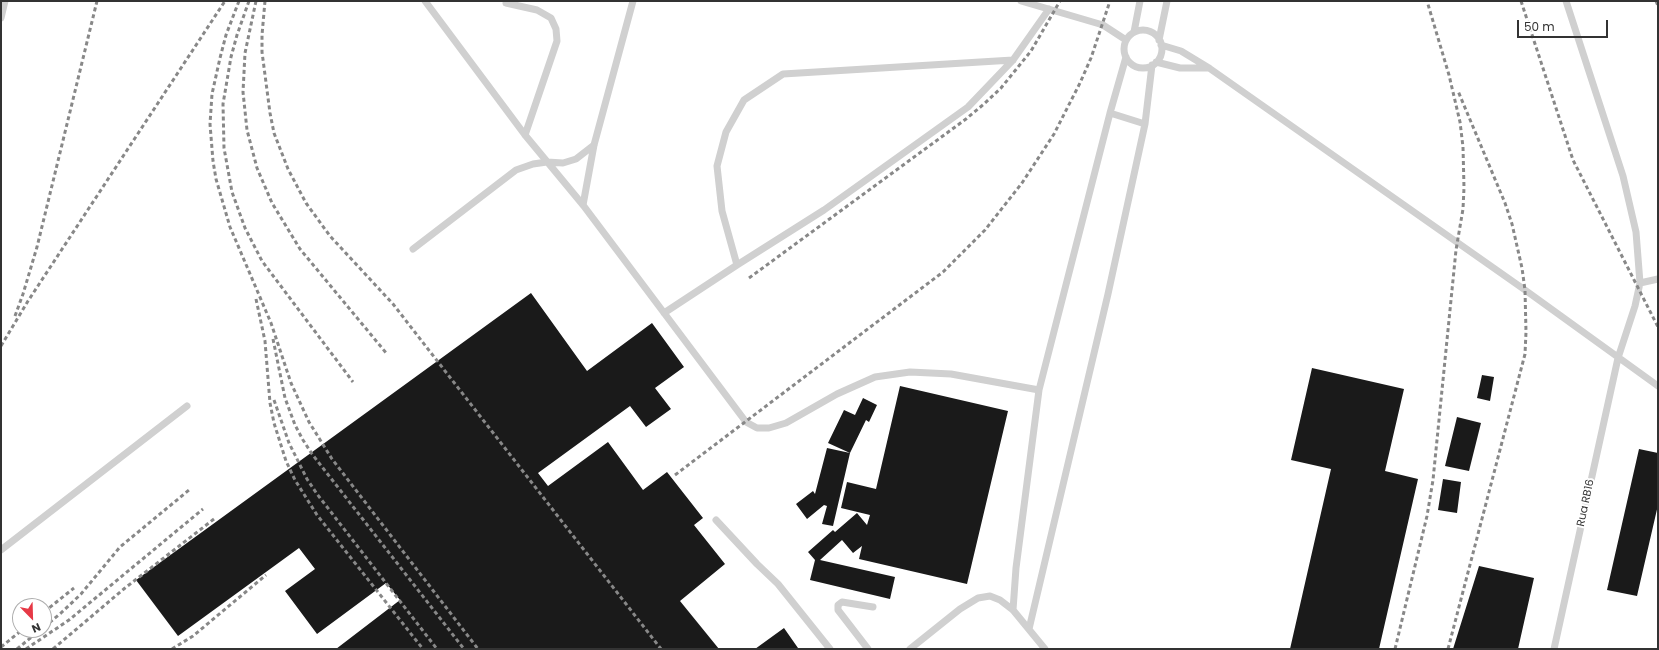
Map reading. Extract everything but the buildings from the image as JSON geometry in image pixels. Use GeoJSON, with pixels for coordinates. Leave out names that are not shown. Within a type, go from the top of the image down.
{"type":"FeatureCollection","features":[{"type":"Feature","properties":{"kind":"lane"},"geometry":{"type":"LineString","coordinates":[[1,18],[5,1]]}},
{"type":"Feature","properties":{"kind":"lane"},"geometry":{"type":"LineString","coordinates":[[425,1],[525,135],[583,205],[743,419],[757,428],[769,428],[786,423],[837,394],[875,377],[910,372],[950,374],[1039,390]]}},
{"type":"Feature","properties":{"kind":"lane"},"geometry":{"type":"LineString","coordinates":[[583,205],[594,145],[633,1]]}},
{"type":"Feature","properties":{"kind":"lane"},"geometry":{"type":"LineString","coordinates":[[1021,1],[1103,25],[1126,40]]}},
{"type":"Feature","properties":{"kind":"lane"},"geometry":{"type":"LineString","coordinates":[[1134,32],[1140,1]]}},
{"type":"Feature","properties":{"kind":"lane"},"geometry":{"type":"LineString","coordinates":[[1029,629],[1108,294],[1145,124],[1154,64],[1159,57],[1167,1]]}},
{"type":"Feature","properties":{"kind":"lane","name":"Rua RB16"},"geometry":{"type":"LineString","coordinates":[[1554,649],[1618,358],[1635,306],[1640,283],[1636,232],[1623,176],[1566,1]]}},
{"type":"Feature","properties":{"kind":"lane"},"geometry":{"type":"LineString","coordinates":[[506,3],[537,10],[551,18],[556,30],[557,41],[525,135]]}},
{"type":"Feature","properties":{"kind":"lane"},"geometry":{"type":"LineString","coordinates":[[664,313],[824,210],[968,107],[1013,60],[1049,9]]}},
{"type":"Feature","properties":{"kind":"lane"},"geometry":{"type":"LineString","coordinates":[[1209,68],[1180,68],[1154,64],[1146,67],[1134,66],[1126,58],[1124,52],[1126,40],[1134,32],[1140,30],[1151,32],[1160,42],[1181,50],[1209,68],[1525,290],[1658,386]]}},
{"type":"Feature","properties":{"kind":"lane"},"geometry":{"type":"LineString","coordinates":[[1013,610],[1016,568],[1039,390],[1110,113],[1126,58]]}},
{"type":"Feature","properties":{"kind":"lane"},"geometry":{"type":"LineString","coordinates":[[738,265],[722,211],[717,166],[726,132],[744,100],[783,74],[1013,60]]}},
{"type":"Feature","properties":{"kind":"lane"},"geometry":{"type":"LineString","coordinates":[[1110,113],[1145,124]]}},
{"type":"Feature","properties":{"kind":"lane"},"geometry":{"type":"LineString","coordinates":[[413,249],[516,170],[533,164],[547,162],[563,163],[576,159],[594,145]]}},
{"type":"Feature","properties":{"kind":"lane"},"geometry":{"type":"LineString","coordinates":[[1640,283],[1658,280]]}},
{"type":"Feature","properties":{"kind":"lane"},"geometry":{"type":"LineString","coordinates":[[1,550],[187,406]]}},
{"type":"Feature","properties":{"kind":"lane"},"geometry":{"type":"LineString","coordinates":[[716,520],[778,584],[830,649]]}},
{"type":"Feature","properties":{"kind":"lane"},"geometry":{"type":"LineString","coordinates":[[910,649],[960,609],[978,598],[990,596],[1000,600],[1013,610],[1045,649]]}},
{"type":"Feature","properties":{"kind":"lane"},"geometry":{"type":"LineString","coordinates":[[868,649],[838,610],[838,605],[842,602],[873,607]]}},
{"type":"Feature","properties":{"kind":"railway"},"geometry":{"type":"LineString","coordinates":[[15,316],[37,247],[97,1]]}},
{"type":"Feature","properties":{"kind":"railway"},"geometry":{"type":"LineString","coordinates":[[1,346],[28,301],[225,1]]}},
{"type":"Feature","properties":{"kind":"railway"},"geometry":{"type":"LineString","coordinates":[[239,1],[226,35],[220,58],[212,94],[210,124],[216,179],[230,227],[271,323],[291,383],[309,422],[332,459],[478,649]]}},
{"type":"Feature","properties":{"kind":"railway"},"geometry":{"type":"LineString","coordinates":[[249,1],[231,57],[223,104],[224,148],[232,192],[245,228],[262,261],[353,382]]}},
{"type":"Feature","properties":{"kind":"railway"},"geometry":{"type":"LineString","coordinates":[[256,1],[245,53],[243,92],[247,130],[257,168],[272,203],[300,249],[387,354]]}},
{"type":"Feature","properties":{"kind":"railway"},"geometry":{"type":"LineString","coordinates":[[265,1],[262,52],[274,133],[288,169],[306,203],[330,236],[393,304],[661,649]]}},
{"type":"Feature","properties":{"kind":"railway"},"geometry":{"type":"LineString","coordinates":[[749,278],[966,119],[984,104],[1001,88],[1031,51],[1060,1]]}},
{"type":"Feature","properties":{"kind":"railway"},"geometry":{"type":"LineString","coordinates":[[675,475],[943,272],[985,230],[1022,183],[1054,134],[1091,58],[1110,1]]}},
{"type":"Feature","properties":{"kind":"railway"},"geometry":{"type":"LineString","coordinates":[[1395,649],[1427,516],[1433,480],[1456,250],[1463,209],[1463,147],[1460,122],[1449,75],[1427,1]]}},
{"type":"Feature","properties":{"kind":"railway"},"geometry":{"type":"LineString","coordinates":[[1521,1],[1573,160],[1658,327]]}},
{"type":"Feature","properties":{"kind":"railway"},"geometry":{"type":"LineString","coordinates":[[1656,1],[1658,6]]}},
{"type":"Feature","properties":{"kind":"railway"},"geometry":{"type":"LineString","coordinates":[[1448,649],[1525,354],[1526,332],[1525,290],[1522,268],[1512,224],[1505,203],[1458,91]]}},
{"type":"Feature","properties":{"kind":"railway"},"geometry":{"type":"LineString","coordinates":[[256,299],[265,341],[270,403],[274,423],[286,461],[295,480],[317,515],[423,649]]}},
{"type":"Feature","properties":{"kind":"railway"},"geometry":{"type":"LineString","coordinates":[[273,339],[285,398],[295,425],[303,440],[312,454],[464,649]]}},
{"type":"Feature","properties":{"kind":"railway"},"geometry":{"type":"LineString","coordinates":[[274,400],[289,443],[307,479],[437,649]]}},
{"type":"Feature","properties":{"kind":"railway"},"geometry":{"type":"LineString","coordinates":[[52,620],[81,594],[120,547],[189,490]]}},
{"type":"Feature","properties":{"kind":"railway"},"geometry":{"type":"LineString","coordinates":[[26,649],[69,620],[203,509]]}},
{"type":"Feature","properties":{"kind":"railway"},"geometry":{"type":"LineString","coordinates":[[53,649],[125,588],[214,519]]}},
{"type":"Feature","properties":{"kind":"railway"},"geometry":{"type":"LineString","coordinates":[[172,649],[193,636],[266,575]]}},
{"type":"Feature","properties":{"kind":"railway"},"geometry":{"type":"LineString","coordinates":[[52,606],[74,588]]}},
{"type":"Feature","properties":{"kind":"railway"},"geometry":{"type":"LineString","coordinates":[[1,647],[12,638]]}},
{"type":"Feature","properties":{"kind":"railway"},"geometry":{"type":"LineString","coordinates":[[17,649],[30,638]]}}]}
